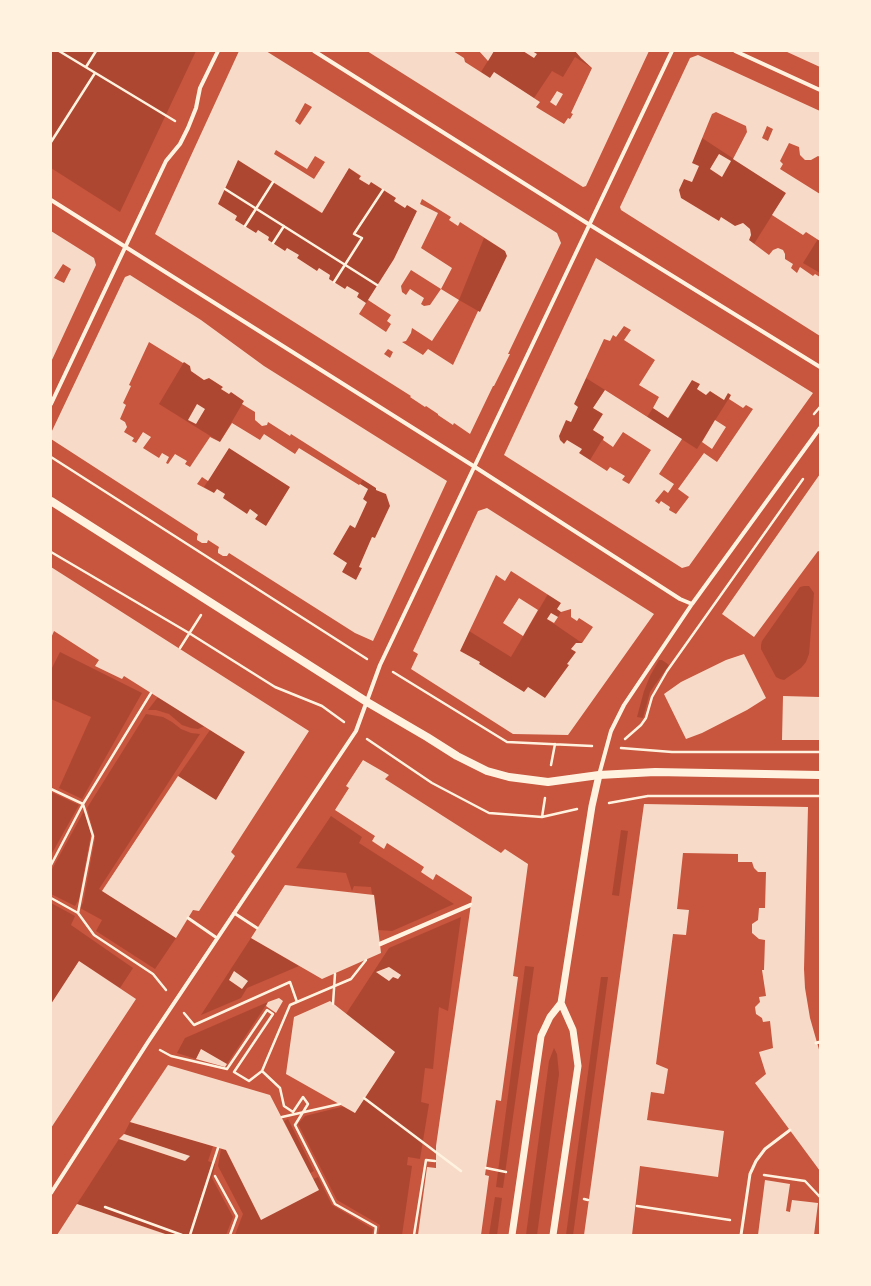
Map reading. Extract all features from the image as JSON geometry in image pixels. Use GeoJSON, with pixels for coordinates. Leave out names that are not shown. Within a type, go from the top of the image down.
{"type":"FeatureCollection","features":[{"type":"Feature","properties":{"kind":"main road"},"geometry":{"type":"LineString","coordinates":[[51,501],[367,702],[427,736],[456,756],[487,771],[509,777],[548,782],[599,775],[655,772],[820,775]]}},
{"type":"Feature","properties":{"kind":"street"},"geometry":{"type":"LineString","coordinates":[[51,404],[166,161],[180,144],[188,128],[196,108],[200,88],[218,51]]}},
{"type":"Feature","properties":{"kind":"street"},"geometry":{"type":"LineString","coordinates":[[314,51],[590,225],[820,367]]}},
{"type":"Feature","properties":{"kind":"street"},"geometry":{"type":"LineString","coordinates":[[51,1193],[148,1042],[356,731],[380,666],[672,51]]}},
{"type":"Feature","properties":{"kind":"street"},"geometry":{"type":"LineString","coordinates":[[735,51],[820,90]]}},
{"type":"Feature","properties":{"kind":"street"},"geometry":{"type":"LineString","coordinates":[[51,200],[475,467],[680,599],[692,604]]}},
{"type":"Feature","properties":{"kind":"street"},"geometry":{"type":"LineString","coordinates":[[512,1235],[541,1036],[550,1017],[561,1003],[592,806],[606,747],[616,718],[692,604],[820,428]]}},
{"type":"Feature","properties":{"kind":"street"},"geometry":{"type":"LineString","coordinates":[[553,1235],[578,1066],[573,1030],[561,1003]]}},
{"type":"Feature","properties":{"kind":"lane"},"geometry":{"type":"LineString","coordinates":[[234,913],[258,928]]}},
{"type":"Feature","properties":{"kind":"lane"},"geometry":{"type":"LineString","coordinates":[[188,918],[217,938]]}},
{"type":"Feature","properties":{"kind":"lane"},"geometry":{"type":"LineString","coordinates":[[741,1235],[750,1174],[756,1161],[765,1149],[790,1130]]}},
{"type":"Feature","properties":{"kind":"path"},"geometry":{"type":"LineString","coordinates":[[58,51],[188,128]]}},
{"type":"Feature","properties":{"kind":"path"},"geometry":{"type":"LineString","coordinates":[[86,67],[96,51]]}},
{"type":"Feature","properties":{"kind":"path"},"geometry":{"type":"LineString","coordinates":[[51,142],[95,73]]}},
{"type":"Feature","properties":{"kind":"path"},"geometry":{"type":"LineString","coordinates":[[245,226],[273,182]]}},
{"type":"Feature","properties":{"kind":"path"},"geometry":{"type":"LineString","coordinates":[[225,189],[378,285]]}},
{"type":"Feature","properties":{"kind":"path"},"geometry":{"type":"LineString","coordinates":[[334,282],[362,238],[354,234],[383,190]]}},
{"type":"Feature","properties":{"kind":"path"},"geometry":{"type":"LineString","coordinates":[[273,243],[284,226]]}},
{"type":"Feature","properties":{"kind":"path"},"geometry":{"type":"LineString","coordinates":[[51,457],[363,656],[507,742],[672,752],[820,752]]}},
{"type":"Feature","properties":{"kind":"path"},"geometry":{"type":"LineString","coordinates":[[615,748],[646,718],[652,697],[667,671],[806,474]]}},
{"type":"Feature","properties":{"kind":"path"},"geometry":{"type":"LineString","coordinates":[[51,552],[189,633],[275,687],[322,706],[432,783],[489,812],[542,816],[648,796],[820,796]]}},
{"type":"Feature","properties":{"kind":"path"},"geometry":{"type":"LineString","coordinates":[[180,648],[209,602]]}},
{"type":"Feature","properties":{"kind":"path"},"geometry":{"type":"LineString","coordinates":[[51,865],[83,804],[151,693]]}},
{"type":"Feature","properties":{"kind":"path"},"geometry":{"type":"LineString","coordinates":[[51,789],[83,804],[93,836],[78,913]]}},
{"type":"Feature","properties":{"kind":"path"},"geometry":{"type":"LineString","coordinates":[[51,898],[78,913],[94,935],[152,974],[176,1001],[194,1025],[290,982],[297,1002]]}},
{"type":"Feature","properties":{"kind":"path"},"geometry":{"type":"LineString","coordinates":[[380,944],[470,905]]}},
{"type":"Feature","properties":{"kind":"path"},"geometry":{"type":"LineString","coordinates":[[148,1042],[170,1056],[227,1069],[267,1010],[273,1014],[234,1072],[249,1082],[262,1072],[290,1006],[351,979],[366,960]]}},
{"type":"Feature","properties":{"kind":"path"},"geometry":{"type":"LineString","coordinates":[[333,1004],[335,974]]}},
{"type":"Feature","properties":{"kind":"path"},"geometry":{"type":"LineString","coordinates":[[262,1072],[280,1088],[284,1106],[293,1112],[303,1097],[308,1104],[295,1125],[335,1204],[376,1227],[375,1235]]}},
{"type":"Feature","properties":{"kind":"path"},"geometry":{"type":"LineString","coordinates":[[364,1098],[460,1171]]}},
{"type":"Feature","properties":{"kind":"path"},"geometry":{"type":"LineString","coordinates":[[282,1117],[340,1104]]}},
{"type":"Feature","properties":{"kind":"path"},"geometry":{"type":"LineString","coordinates":[[190,1235],[218,1148]]}},
{"type":"Feature","properties":{"kind":"path"},"geometry":{"type":"LineString","coordinates":[[414,1235],[426,1160],[436,1161]]}},
{"type":"Feature","properties":{"kind":"path"},"geometry":{"type":"LineString","coordinates":[[750,1174],[805,1181],[820,1197]]}},
{"type":"Feature","properties":{"kind":"path"},"geometry":{"type":"LineString","coordinates":[[215,1176],[237,1216],[230,1235]]}},
{"type":"Feature","properties":{"kind":"path"},"geometry":{"type":"LineString","coordinates":[[636,1206],[742,1222]]}},
{"type":"Feature","properties":{"kind":"path"},"geometry":{"type":"LineString","coordinates":[[105,1207],[182,1235]]}},
{"type":"Feature","properties":{"kind":"shaded area"},"geometry":{"type":"Polygon","coordinates":[[[51,51],[196,51],[120,212],[51,168],[51,51]]]}},
{"type":"Feature","properties":{"kind":"shaded area"},"geometry":{"type":"Polygon","coordinates":[[[494,51],[575,51],[592,68],[575,57],[563,77],[552,71],[534,98],[494,73],[490,78],[481,72],[494,51]]]}},
{"type":"Feature","properties":{"kind":"shaded area"},"geometry":{"type":"Polygon","coordinates":[[[702,138],[786,193],[754,244],[749,240],[751,235],[750,229],[743,223],[735,226],[721,217],[719,221],[681,198],[679,190],[684,179],[692,182],[692,163],[702,138]],[[719,154],[710,169],[722,177],[731,161],[719,154]]]}},
{"type":"Feature","properties":{"kind":"shaded area"},"geometry":{"type":"Polygon","coordinates":[[[238,160],[321,213],[349,168],[360,176],[359,179],[369,185],[371,182],[417,211],[394,259],[366,303],[357,297],[358,293],[347,286],[345,289],[329,279],[330,275],[319,268],[317,271],[297,258],[298,255],[287,248],[285,251],[268,240],[269,237],[258,230],[256,233],[235,220],[237,216],[218,204],[238,160]]]}},
{"type":"Feature","properties":{"kind":"shaded area"},"geometry":{"type":"Polygon","coordinates":[[[484,238],[505,251],[507,256],[480,312],[459,300],[484,238]]]}},
{"type":"Feature","properties":{"kind":"shaded area"},"geometry":{"type":"Polygon","coordinates":[[[818,239],[820,241],[820,273],[803,263],[818,239]]]}},
{"type":"Feature","properties":{"kind":"shaded area"},"geometry":{"type":"Polygon","coordinates":[[[184,362],[190,366],[191,371],[204,380],[209,378],[223,387],[221,389],[229,394],[231,392],[244,401],[220,442],[159,404],[184,362]]]}},
{"type":"Feature","properties":{"kind":"shaded area"},"geometry":{"type":"Polygon","coordinates":[[[586,378],[605,390],[594,408],[603,414],[593,430],[604,437],[590,460],[579,453],[582,449],[567,440],[564,444],[560,440],[559,436],[566,420],[571,422],[578,407],[574,404],[586,378]]]}},
{"type":"Feature","properties":{"kind":"shaded area"},"geometry":{"type":"Polygon","coordinates":[[[692,380],[700,384],[697,389],[706,395],[710,391],[724,400],[728,393],[731,395],[697,449],[647,417],[653,408],[669,418],[692,380]]]}},
{"type":"Feature","properties":{"kind":"shaded area"},"geometry":{"type":"Polygon","coordinates":[[[229,448],[290,487],[266,526],[255,519],[258,515],[250,509],[247,514],[223,498],[225,494],[217,489],[214,493],[204,487],[229,448]]]}},
{"type":"Feature","properties":{"kind":"shaded area"},"geometry":{"type":"Polygon","coordinates":[[[363,479],[376,488],[376,490],[386,494],[390,506],[375,538],[372,537],[359,567],[362,568],[356,580],[342,572],[347,563],[333,554],[350,525],[355,528],[367,502],[363,499],[368,489],[360,484],[363,479]]]}},
{"type":"Feature","properties":{"kind":"shaded area"},"geometry":{"type":"Polygon","coordinates":[[[809,586],[814,593],[809,654],[806,662],[801,668],[784,680],[776,677],[761,649],[761,645],[762,641],[800,587],[809,586]]]}},
{"type":"Feature","properties":{"kind":"shaded area"},"geometry":{"type":"Polygon","coordinates":[[[548,594],[561,603],[557,609],[561,612],[558,617],[551,613],[547,619],[582,643],[576,643],[571,649],[576,652],[568,664],[569,665],[545,698],[528,687],[524,692],[479,664],[480,662],[460,651],[469,631],[511,657],[548,594]]]}},
{"type":"Feature","properties":{"kind":"shaded area"},"geometry":{"type":"Polygon","coordinates":[[[60,652],[142,693],[82,799],[59,788],[91,717],[51,699],[51,670],[60,652]]]}},
{"type":"Feature","properties":{"kind":"shaded area"},"geometry":{"type":"Polygon","coordinates":[[[659,660],[662,660],[669,665],[650,692],[643,718],[637,717],[644,691],[659,660]]]}},
{"type":"Feature","properties":{"kind":"shaded area"},"geometry":{"type":"Polygon","coordinates":[[[158,697],[205,726],[198,729],[191,728],[182,725],[169,714],[156,710],[148,710],[158,697]]]}},
{"type":"Feature","properties":{"kind":"shaded area"},"geometry":{"type":"Polygon","coordinates":[[[146,714],[163,717],[181,729],[191,733],[200,734],[99,889],[176,938],[155,969],[96,931],[102,920],[80,908],[83,903],[95,838],[87,808],[146,714]]]}},
{"type":"Feature","properties":{"kind":"shaded area"},"geometry":{"type":"Polygon","coordinates":[[[210,730],[245,752],[216,800],[178,776],[210,730]]]}},
{"type":"Feature","properties":{"kind":"shaded area"},"geometry":{"type":"Polygon","coordinates":[[[51,792],[79,805],[51,855],[51,792]]]}},
{"type":"Feature","properties":{"kind":"shaded area"},"geometry":{"type":"Polygon","coordinates":[[[84,811],[91,834],[79,899],[75,906],[51,894],[51,871],[84,811]]]}},
{"type":"Feature","properties":{"kind":"shaded area"},"geometry":{"type":"Polygon","coordinates":[[[331,816],[362,837],[359,843],[454,904],[392,931],[378,930],[374,895],[372,894],[371,887],[354,886],[352,891],[346,873],[296,868],[331,816]]]}},
{"type":"Feature","properties":{"kind":"shaded area"},"geometry":{"type":"Polygon","coordinates":[[[621,830],[628,831],[619,896],[612,895],[621,830]]]}},
{"type":"Feature","properties":{"kind":"shaded area"},"geometry":{"type":"Polygon","coordinates":[[[51,903],[75,916],[71,925],[133,968],[120,988],[79,961],[51,1004],[51,903]]]}},
{"type":"Feature","properties":{"kind":"shaded area"},"geometry":{"type":"Polygon","coordinates":[[[461,917],[448,1011],[439,1007],[433,1069],[425,1068],[421,1102],[429,1104],[420,1159],[408,1157],[407,1165],[412,1166],[402,1235],[378,1235],[380,1225],[337,1200],[298,1124],[305,1116],[345,1106],[355,1113],[395,1052],[346,1014],[389,948],[461,917]],[[389,967],[377,972],[389,981],[393,977],[398,979],[401,975],[389,967]]]}},
{"type":"Feature","properties":{"kind":"shaded area"},"geometry":{"type":"Polygon","coordinates":[[[251,938],[299,966],[247,988],[241,998],[201,1015],[251,938]]]}},
{"type":"Feature","properties":{"kind":"shaded area"},"geometry":{"type":"Polygon","coordinates":[[[525,966],[534,967],[503,1188],[496,1187],[525,966]]]}},
{"type":"Feature","properties":{"kind":"shaded area"},"geometry":{"type":"Polygon","coordinates":[[[601,977],[608,977],[573,1235],[566,1235],[601,977]]]}},
{"type":"Feature","properties":{"kind":"shaded area"},"geometry":{"type":"Polygon","coordinates":[[[268,1002],[227,1064],[201,1049],[196,1059],[177,1053],[185,1038],[268,1002]]]}},
{"type":"Feature","properties":{"kind":"shaded area"},"geometry":{"type":"Polygon","coordinates":[[[554,1048],[557,1054],[559,1074],[537,1235],[526,1235],[549,1061],[554,1048]]]}},
{"type":"Feature","properties":{"kind":"shaded area"},"geometry":{"type":"Polygon","coordinates":[[[288,1119],[314,1171],[310,1173],[284,1121],[288,1119]]]}},
{"type":"Feature","properties":{"kind":"shaded area"},"geometry":{"type":"Polygon","coordinates":[[[130,1122],[213,1146],[208,1161],[215,1164],[212,1178],[233,1217],[226,1235],[169,1235],[77,1204],[119,1139],[185,1161],[189,1156],[124,1134],[130,1122]]]}},
{"type":"Feature","properties":{"kind":"shaded area"},"geometry":{"type":"Polygon","coordinates":[[[221,1149],[226,1150],[261,1219],[319,1190],[313,1179],[318,1177],[332,1205],[373,1229],[372,1235],[235,1235],[243,1214],[218,1166],[221,1149]]]}},
{"type":"Feature","properties":{"kind":"shaded area"},"geometry":{"type":"Polygon","coordinates":[[[495,1197],[502,1198],[497,1235],[489,1235],[495,1197]]]}},
{"type":"Feature","properties":{"kind":"building"},"geometry":{"type":"Polygon","coordinates":[[[239,51],[266,51],[557,233],[561,243],[508,354],[510,354],[470,434],[454,423],[453,425],[410,397],[411,396],[155,234],[239,51]],[[305,103],[295,121],[300,125],[312,107],[305,103]],[[276,150],[274,154],[314,179],[325,162],[315,156],[307,169],[276,150]],[[238,160],[218,204],[237,216],[235,220],[256,233],[258,230],[269,237],[268,240],[285,251],[287,248],[299,255],[297,258],[317,271],[319,268],[330,275],[329,279],[345,289],[347,286],[359,293],[357,297],[366,303],[359,314],[386,332],[391,324],[387,321],[391,315],[368,300],[394,259],[417,211],[407,205],[405,208],[394,201],[396,198],[371,182],[369,185],[359,179],[361,176],[349,168],[322,213],[238,160]],[[422,199],[420,204],[438,213],[421,248],[452,268],[441,289],[459,300],[432,341],[412,328],[406,341],[402,342],[423,355],[428,349],[453,365],[478,311],[480,312],[507,256],[505,251],[460,222],[458,226],[449,220],[451,217],[422,199]],[[411,270],[401,286],[402,292],[406,295],[410,289],[424,298],[421,304],[424,306],[430,305],[441,289],[411,270]],[[388,349],[384,354],[390,358],[393,352],[388,349]]]}},
{"type":"Feature","properties":{"kind":"building"},"geometry":{"type":"Polygon","coordinates":[[[367,51],[453,51],[464,58],[465,62],[490,78],[494,72],[540,102],[536,107],[564,124],[573,114],[571,113],[592,68],[575,51],[649,51],[586,186],[583,187],[367,51]]]}},
{"type":"Feature","properties":{"kind":"building"},"geometry":{"type":"Polygon","coordinates":[[[479,51],[494,51],[488,61],[479,51]]]}},
{"type":"Feature","properties":{"kind":"building"},"geometry":{"type":"Polygon","coordinates":[[[523,51],[532,51],[537,54],[534,58],[523,51]]]}},
{"type":"Feature","properties":{"kind":"building"},"geometry":{"type":"Polygon","coordinates":[[[785,51],[820,51],[820,67],[785,51]]]}},
{"type":"Feature","properties":{"kind":"building"},"geometry":{"type":"Polygon","coordinates":[[[698,55],[820,111],[820,157],[818,156],[811,160],[805,160],[800,155],[799,147],[789,143],[780,161],[783,164],[780,169],[820,194],[820,241],[806,232],[803,235],[772,215],[786,193],[733,159],[747,132],[746,126],[716,112],[712,114],[692,163],[699,166],[692,182],[684,179],[679,190],[681,198],[719,221],[721,217],[735,226],[743,223],[750,229],[751,235],[749,240],[769,255],[773,250],[778,248],[783,250],[785,259],[793,264],[791,268],[797,273],[800,267],[813,276],[815,274],[820,277],[820,336],[621,210],[620,207],[690,58],[698,55]],[[767,126],[762,138],[768,141],[773,129],[767,126]]]}},
{"type":"Feature","properties":{"kind":"building"},"geometry":{"type":"Polygon","coordinates":[[[557,91],[563,94],[556,106],[550,102],[557,91]]]}},
{"type":"Feature","properties":{"kind":"building"},"geometry":{"type":"Polygon","coordinates":[[[719,154],[731,161],[722,177],[710,169],[719,154]]]}},
{"type":"Feature","properties":{"kind":"building"},"geometry":{"type":"Polygon","coordinates":[[[51,231],[94,258],[96,265],[51,362],[51,231]],[[63,264],[54,278],[64,283],[71,269],[63,264]]]}},
{"type":"Feature","properties":{"kind":"building"},"geometry":{"type":"Polygon","coordinates":[[[596,258],[813,393],[689,566],[682,568],[504,455],[596,258]],[[624,326],[616,337],[613,335],[610,341],[604,339],[574,404],[578,407],[571,422],[566,420],[559,436],[560,440],[564,444],[567,440],[582,449],[579,453],[607,471],[610,467],[625,476],[622,480],[629,484],[651,450],[623,432],[613,447],[603,440],[604,437],[593,430],[603,414],[593,408],[605,390],[682,439],[659,474],[674,484],[668,493],[664,490],[655,501],[659,504],[661,501],[670,507],[669,510],[676,514],[689,497],[678,489],[704,453],[717,462],[753,409],[746,405],[743,408],[729,399],[731,395],[728,393],[724,400],[710,391],[706,395],[697,389],[700,384],[692,380],[668,418],[653,408],[659,397],[639,385],[655,360],[624,340],[631,330],[624,326]]]}},
{"type":"Feature","properties":{"kind":"building"},"geometry":{"type":"Polygon","coordinates":[[[130,275],[201,320],[264,366],[447,481],[373,641],[355,633],[229,553],[227,556],[223,556],[218,553],[219,547],[208,540],[207,543],[202,543],[197,540],[198,534],[51,439],[51,433],[125,277],[130,275]],[[149,342],[129,385],[131,386],[123,403],[126,405],[120,419],[125,422],[127,427],[124,432],[134,438],[132,441],[136,443],[143,432],[151,437],[143,448],[159,458],[162,453],[169,457],[166,463],[168,464],[175,454],[187,461],[185,464],[190,467],[210,437],[220,442],[232,423],[260,440],[264,434],[295,454],[299,448],[368,489],[363,499],[367,502],[355,528],[350,525],[333,554],[347,563],[342,572],[356,580],[362,568],[359,567],[372,537],[375,538],[390,506],[386,494],[376,490],[376,488],[291,434],[290,436],[268,422],[267,425],[262,426],[255,420],[255,412],[242,404],[244,401],[231,392],[229,394],[221,389],[223,387],[209,378],[204,380],[191,371],[190,366],[149,342]],[[229,448],[208,481],[202,477],[197,484],[214,493],[217,489],[225,494],[223,498],[247,514],[250,509],[258,515],[255,519],[266,526],[290,487],[229,448]]]}},
{"type":"Feature","properties":{"kind":"building"},"geometry":{"type":"Polygon","coordinates":[[[197,404],[205,409],[196,424],[188,420],[197,404]]]}},
{"type":"Feature","properties":{"kind":"building"},"geometry":{"type":"Polygon","coordinates":[[[715,420],[726,427],[712,449],[702,442],[715,420]]]}},
{"type":"Feature","properties":{"kind":"building"},"geometry":{"type":"Polygon","coordinates":[[[820,474],[820,552],[818,551],[754,637],[722,614],[820,474]]]}},
{"type":"Feature","properties":{"kind":"building"},"geometry":{"type":"Polygon","coordinates":[[[487,508],[654,614],[568,735],[513,734],[411,669],[418,654],[413,651],[478,511],[487,508]],[[511,571],[505,581],[496,575],[460,651],[480,662],[479,664],[524,692],[528,687],[545,698],[569,665],[567,664],[576,652],[571,649],[576,643],[582,643],[593,627],[579,618],[577,621],[571,617],[571,609],[561,612],[557,609],[561,603],[511,571]]]}},
{"type":"Feature","properties":{"kind":"building"},"geometry":{"type":"Polygon","coordinates":[[[51,567],[309,731],[231,852],[235,856],[199,911],[193,910],[176,938],[102,891],[178,776],[216,800],[245,752],[124,676],[122,679],[95,666],[99,660],[54,631],[51,638],[51,567]]]}},
{"type":"Feature","properties":{"kind":"building"},"geometry":{"type":"Polygon","coordinates":[[[519,598],[538,610],[523,636],[503,623],[519,598]]]}},
{"type":"Feature","properties":{"kind":"building"},"geometry":{"type":"Polygon","coordinates":[[[551,613],[558,617],[554,623],[547,619],[551,613]]]}},
{"type":"Feature","properties":{"kind":"building"},"geometry":{"type":"Polygon","coordinates":[[[744,654],[766,698],[747,710],[702,733],[686,739],[664,694],[681,682],[726,660],[744,654]]]}},
{"type":"Feature","properties":{"kind":"building"},"geometry":{"type":"Polygon","coordinates":[[[783,696],[820,697],[820,740],[782,740],[783,696]]]}},
{"type":"Feature","properties":{"kind":"building"},"geometry":{"type":"Polygon","coordinates":[[[363,760],[389,775],[385,779],[501,853],[505,849],[528,864],[513,976],[518,977],[501,1101],[496,1100],[485,1175],[489,1176],[481,1235],[418,1235],[427,1167],[436,1168],[436,1146],[472,897],[436,874],[433,880],[421,872],[424,867],[387,843],[384,849],[372,841],[375,836],[335,810],[349,788],[346,786],[363,760]]]}},
{"type":"Feature","properties":{"kind":"building"},"geometry":{"type":"Polygon","coordinates":[[[644,804],[808,807],[804,969],[805,988],[810,1018],[820,1053],[820,1171],[755,1083],[766,1074],[759,1052],[773,1048],[770,1021],[763,1022],[762,1018],[756,1014],[755,1007],[760,1002],[759,997],[766,996],[762,970],[764,970],[765,940],[759,939],[752,933],[752,924],[758,920],[759,908],[765,908],[766,872],[758,872],[754,868],[752,862],[738,862],[738,854],[683,853],[677,909],[689,910],[686,935],[673,934],[656,1064],[668,1069],[664,1094],[651,1092],[647,1120],[724,1131],[718,1177],[640,1166],[632,1235],[584,1235],[644,804]]]}},
{"type":"Feature","properties":{"kind":"building"},"geometry":{"type":"Polygon","coordinates":[[[285,885],[374,895],[381,953],[322,979],[251,938],[285,885]]]}},
{"type":"Feature","properties":{"kind":"building"},"geometry":{"type":"Polygon","coordinates":[[[79,961],[136,999],[51,1128],[51,1004],[79,961]]]}},
{"type":"Feature","properties":{"kind":"building"},"geometry":{"type":"Polygon","coordinates":[[[389,967],[401,975],[398,979],[393,977],[389,981],[376,972],[389,967]]]}},
{"type":"Feature","properties":{"kind":"building"},"geometry":{"type":"Polygon","coordinates":[[[234,971],[248,981],[242,989],[229,980],[234,971]]]}},
{"type":"Feature","properties":{"kind":"building"},"geometry":{"type":"Polygon","coordinates":[[[279,998],[283,1001],[276,1013],[266,1006],[268,1002],[279,998]]]}},
{"type":"Feature","properties":{"kind":"building"},"geometry":{"type":"Polygon","coordinates":[[[330,1001],[395,1052],[355,1113],[286,1074],[294,1017],[330,1001]]]}},
{"type":"Feature","properties":{"kind":"building"},"geometry":{"type":"Polygon","coordinates":[[[201,1049],[227,1064],[225,1067],[196,1059],[201,1049]]]}},
{"type":"Feature","properties":{"kind":"building"},"geometry":{"type":"Polygon","coordinates":[[[168,1065],[270,1095],[319,1190],[261,1220],[226,1150],[130,1122],[168,1065]]]}},
{"type":"Feature","properties":{"kind":"building"},"geometry":{"type":"Polygon","coordinates":[[[124,1134],[190,1156],[185,1161],[119,1139],[124,1134]]]}},
{"type":"Feature","properties":{"kind":"building"},"geometry":{"type":"Polygon","coordinates":[[[765,1180],[790,1184],[786,1211],[790,1212],[792,1200],[818,1203],[814,1235],[758,1235],[765,1180]]]}},
{"type":"Feature","properties":{"kind":"building"},"geometry":{"type":"Polygon","coordinates":[[[77,1204],[168,1235],[57,1235],[77,1204]]]}}]}
